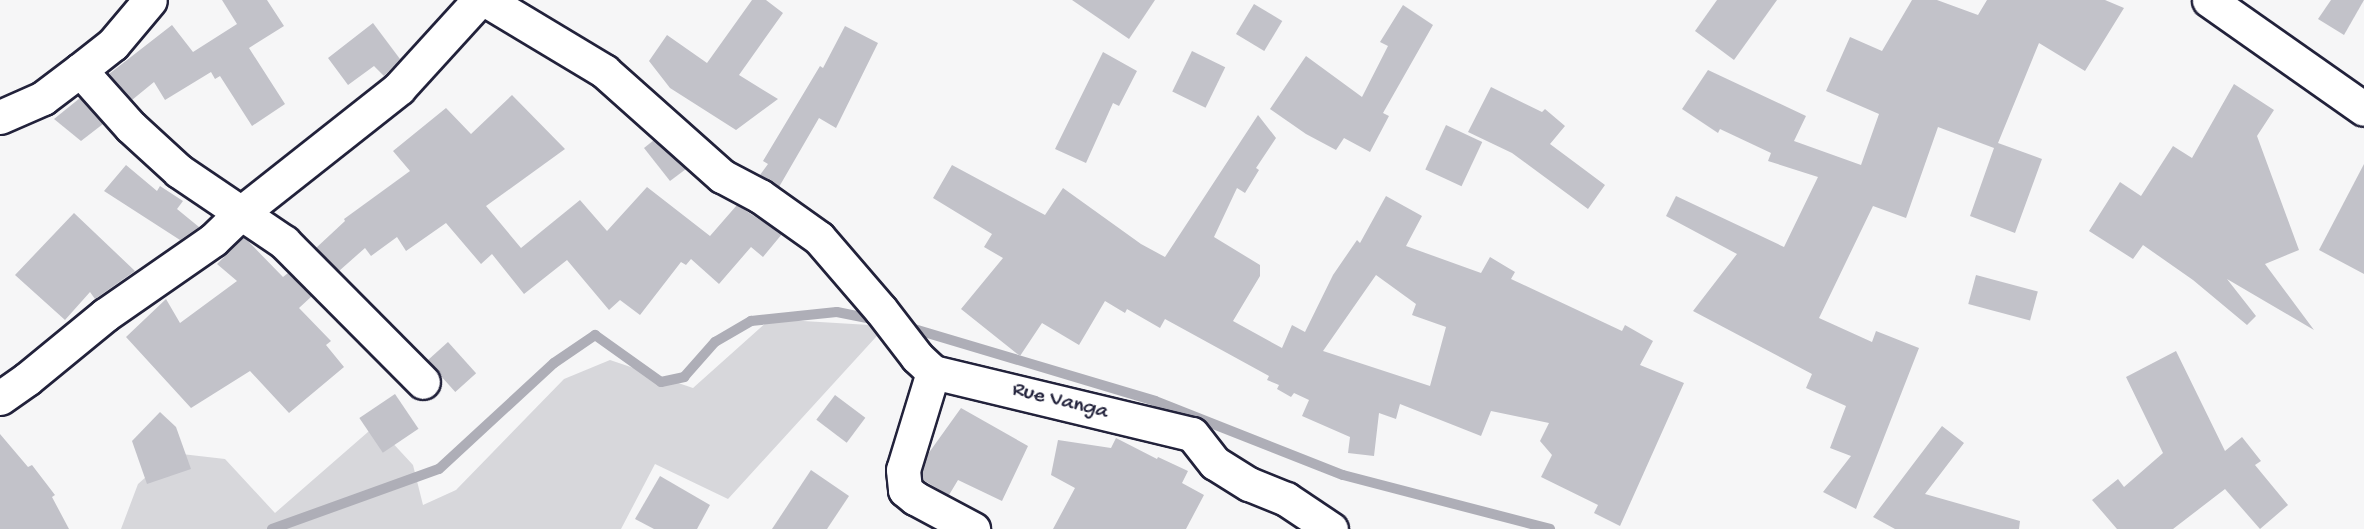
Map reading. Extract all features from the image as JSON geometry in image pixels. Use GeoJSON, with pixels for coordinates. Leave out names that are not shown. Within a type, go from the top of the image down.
{"type":"FeatureCollection","features":[{"type":"Feature","properties":{"kind":"street"},"geometry":{"type":"LineString","coordinates":[[0,117],[43,98],[80,70],[112,44],[150,0]]}},
{"type":"Feature","properties":{"kind":"street"},"geometry":{"type":"LineString","coordinates":[[0,398],[27,379],[105,315],[213,240],[240,213],[399,88],[479,0]]}},
{"type":"Feature","properties":{"kind":"street"},"geometry":{"type":"LineString","coordinates":[[486,0],[604,71],[722,177],[760,196],[819,238],[881,310],[917,357],[933,372],[903,470],[905,490],[915,498],[974,529]]}},
{"type":"Feature","properties":{"kind":"street"},"geometry":{"type":"LineString","coordinates":[[2209,0],[2364,109]]}},
{"type":"Feature","properties":{"kind":"street"},"geometry":{"type":"LineString","coordinates":[[80,70],[131,127],[179,171],[284,242],[423,382]]}},
{"type":"Feature","properties":{"kind":"street","name":"Rue Vanga"},"geometry":{"type":"LineString","coordinates":[[933,372],[1192,434],[1215,463],[1249,484],[1286,499],[1331,529]]}},
{"type":"Feature","properties":{"kind":"shaded area"},"geometry":{"type":"Polygon","coordinates":[[[770,319],[886,326],[728,499],[655,464],[621,529],[121,529],[138,484],[173,453],[225,459],[275,513],[376,425],[413,465],[423,505],[456,490],[564,379],[610,360],[693,388],[770,319]]]}},
{"type":"Feature","properties":{"kind":"building"},"geometry":{"type":"Polygon","coordinates":[[[222,0],[267,0],[284,26],[249,48],[285,104],[252,126],[220,76],[215,79],[211,72],[165,100],[154,82],[132,100],[109,74],[172,25],[193,52],[237,24],[222,0]]]}},
{"type":"Feature","properties":{"kind":"building"},"geometry":{"type":"Polygon","coordinates":[[[752,0],[766,0],[783,13],[739,75],[778,99],[736,130],[670,88],[649,61],[667,35],[707,63],[752,0]]]}},
{"type":"Feature","properties":{"kind":"building"},"geometry":{"type":"Polygon","coordinates":[[[1072,0],[1155,0],[1129,39],[1072,0]]]}},
{"type":"Feature","properties":{"kind":"building"},"geometry":{"type":"Polygon","coordinates":[[[1717,0],[1777,0],[1734,60],[1695,31],[1717,0]]]}},
{"type":"Feature","properties":{"kind":"building"},"geometry":{"type":"Polygon","coordinates":[[[1912,0],[1937,0],[1978,15],[1987,0],[2105,0],[2124,8],[2085,71],[2039,43],[1998,143],[2042,159],[2015,233],[1970,216],[1994,148],[1938,127],[1906,218],[1873,206],[1819,318],[1872,342],[1876,331],[1919,348],[1856,509],[1823,492],[1851,456],[1830,448],[1846,406],[1806,388],[1812,374],[1693,311],[1737,254],[1666,216],[1676,196],[1784,247],[1818,177],[1768,161],[1771,153],[1720,129],[1718,133],[1682,109],[1708,70],[1806,116],[1794,141],[1861,165],[1879,114],[1826,91],[1850,37],[1882,51],[1912,0]]]}},
{"type":"Feature","properties":{"kind":"building"},"geometry":{"type":"Polygon","coordinates":[[[2331,0],[2364,0],[2344,35],[2318,19],[2331,0]]]}},
{"type":"Feature","properties":{"kind":"building"},"geometry":{"type":"Polygon","coordinates":[[[1254,4],[1282,21],[1264,51],[1236,34],[1254,4]]]}},
{"type":"Feature","properties":{"kind":"building"},"geometry":{"type":"Polygon","coordinates":[[[1403,5],[1433,25],[1383,113],[1389,116],[1370,152],[1344,138],[1336,150],[1306,134],[1270,109],[1306,56],[1362,97],[1388,46],[1380,42],[1403,5]]]}},
{"type":"Feature","properties":{"kind":"building"},"geometry":{"type":"Polygon","coordinates":[[[373,23],[400,59],[384,76],[374,66],[348,85],[328,58],[373,23]]]}},
{"type":"Feature","properties":{"kind":"building"},"geometry":{"type":"Polygon","coordinates":[[[845,26],[878,43],[836,128],[819,118],[779,187],[760,175],[768,164],[763,161],[820,66],[823,68],[845,26]]]}},
{"type":"Feature","properties":{"kind":"building"},"geometry":{"type":"Polygon","coordinates":[[[1192,51],[1225,67],[1206,108],[1172,91],[1192,51]]]}},
{"type":"Feature","properties":{"kind":"building"},"geometry":{"type":"Polygon","coordinates":[[[1103,52],[1137,71],[1119,106],[1113,103],[1086,163],[1055,149],[1103,52]]]}},
{"type":"Feature","properties":{"kind":"building"},"geometry":{"type":"Polygon","coordinates":[[[2234,84],[2274,110],[2257,136],[2299,250],[2265,264],[2314,330],[2227,279],[2256,316],[2247,325],[2193,280],[2143,245],[2133,259],[2089,231],[2120,182],[2141,196],[2173,146],[2192,158],[2234,84]]]}},
{"type":"Feature","properties":{"kind":"building"},"geometry":{"type":"Polygon","coordinates":[[[1491,87],[1542,112],[1545,109],[1565,126],[1550,144],[1605,185],[1588,209],[1512,153],[1468,132],[1491,87]]]}},
{"type":"Feature","properties":{"kind":"building"},"geometry":{"type":"Polygon","coordinates":[[[512,95],[565,149],[486,206],[521,248],[580,200],[607,231],[647,187],[710,236],[737,205],[782,234],[763,257],[751,247],[719,284],[691,259],[686,265],[681,262],[640,315],[620,300],[609,310],[567,260],[524,294],[492,254],[481,264],[446,223],[406,251],[397,237],[371,256],[365,248],[339,271],[316,248],[345,221],[344,219],[410,171],[393,151],[446,108],[471,134],[512,95]]]}},
{"type":"Feature","properties":{"kind":"building"},"geometry":{"type":"Polygon","coordinates":[[[80,98],[103,124],[81,141],[54,119],[80,98]]]}},
{"type":"Feature","properties":{"kind":"building"},"geometry":{"type":"Polygon","coordinates":[[[1258,115],[1276,138],[1256,168],[1259,170],[1245,193],[1237,188],[1214,237],[1260,265],[1260,276],[1233,321],[1282,348],[1292,325],[1305,332],[1333,275],[1357,240],[1360,243],[1386,196],[1422,216],[1406,246],[1481,273],[1490,257],[1515,272],[1511,279],[1622,331],[1625,325],[1653,341],[1640,365],[1684,383],[1620,526],[1594,513],[1598,505],[1541,477],[1552,455],[1540,441],[1549,423],[1491,411],[1481,436],[1400,404],[1396,419],[1379,413],[1374,456],[1348,453],[1350,437],[1302,416],[1309,400],[1294,393],[1291,397],[1277,389],[1279,385],[1267,380],[1269,376],[1165,319],[1160,328],[1127,309],[1125,313],[1105,301],[1079,345],[1042,323],[1020,356],[961,309],[1003,258],[984,247],[992,234],[933,198],[952,165],[1045,215],[1063,188],[1141,244],[1165,257],[1258,115]],[[1376,275],[1323,351],[1430,386],[1446,327],[1412,315],[1416,304],[1376,275]]]}},
{"type":"Feature","properties":{"kind":"building"},"geometry":{"type":"Polygon","coordinates":[[[1446,125],[1482,142],[1462,186],[1425,169],[1446,125]]]}},
{"type":"Feature","properties":{"kind":"building"},"geometry":{"type":"Polygon","coordinates":[[[654,140],[686,169],[670,181],[644,148],[654,140]]]}},
{"type":"Feature","properties":{"kind":"building"},"geometry":{"type":"Polygon","coordinates":[[[2364,164],[2364,274],[2319,250],[2364,164]]]}},
{"type":"Feature","properties":{"kind":"building"},"geometry":{"type":"Polygon","coordinates":[[[126,165],[157,191],[160,186],[183,201],[177,209],[199,227],[180,240],[104,191],[126,165]]]}},
{"type":"Feature","properties":{"kind":"building"},"geometry":{"type":"Polygon","coordinates":[[[74,213],[135,271],[95,299],[90,292],[65,320],[15,275],[74,213]]]}},
{"type":"Feature","properties":{"kind":"building"},"geometry":{"type":"Polygon","coordinates":[[[244,237],[283,277],[288,273],[312,296],[299,308],[331,341],[326,345],[344,367],[289,413],[250,371],[191,408],[126,337],[166,299],[180,323],[237,281],[217,264],[244,237]]]}},
{"type":"Feature","properties":{"kind":"building"},"geometry":{"type":"Polygon","coordinates":[[[1976,275],[2038,292],[2030,321],[1968,304],[1976,275]]]}},
{"type":"Feature","properties":{"kind":"building"},"geometry":{"type":"Polygon","coordinates":[[[448,342],[476,373],[455,392],[427,361],[448,342]]]}},
{"type":"Feature","properties":{"kind":"building"},"geometry":{"type":"Polygon","coordinates":[[[2176,351],[2225,451],[2242,437],[2261,461],[2255,465],[2288,505],[2260,529],[2225,489],[2173,529],[2117,529],[2092,500],[2118,479],[2124,487],[2163,453],[2126,377],[2176,351]]]}},
{"type":"Feature","properties":{"kind":"building"},"geometry":{"type":"Polygon","coordinates":[[[395,394],[418,429],[383,453],[359,418],[395,394]]]}},
{"type":"Feature","properties":{"kind":"building"},"geometry":{"type":"Polygon","coordinates":[[[835,395],[865,418],[847,443],[816,420],[835,395]]]}},
{"type":"Feature","properties":{"kind":"building"},"geometry":{"type":"Polygon","coordinates":[[[961,408],[1028,446],[1002,501],[958,480],[949,495],[923,480],[922,472],[928,454],[961,408]]]}},
{"type":"Feature","properties":{"kind":"building"},"geometry":{"type":"Polygon","coordinates":[[[160,412],[176,427],[191,469],[147,484],[132,441],[160,412]]]}},
{"type":"Feature","properties":{"kind":"building"},"geometry":{"type":"Polygon","coordinates":[[[1942,426],[1964,443],[1925,494],[2020,521],[2019,529],[1895,529],[1873,517],[1942,426]]]}},
{"type":"Feature","properties":{"kind":"building"},"geometry":{"type":"Polygon","coordinates":[[[0,434],[28,467],[32,465],[55,495],[52,497],[69,529],[0,529],[0,434]]]}},
{"type":"Feature","properties":{"kind":"building"},"geometry":{"type":"Polygon","coordinates":[[[1116,438],[1157,459],[1158,457],[1188,471],[1182,483],[1204,495],[1186,529],[1053,529],[1075,488],[1051,475],[1058,440],[1111,448],[1116,438]]]}},
{"type":"Feature","properties":{"kind":"building"},"geometry":{"type":"Polygon","coordinates":[[[811,470],[849,496],[827,529],[772,529],[811,470]]]}},
{"type":"Feature","properties":{"kind":"building"},"geometry":{"type":"Polygon","coordinates":[[[660,476],[710,505],[697,529],[654,529],[635,519],[660,476]]]}},
{"type":"Feature","properties":{"kind":"waterway"},"geometry":{"type":"LineString","coordinates":[[272,529],[439,469],[554,363],[595,335],[661,382],[684,377],[715,342],[751,321],[837,312],[877,320]]}},
{"type":"Feature","properties":{"kind":"waterway"},"geometry":{"type":"LineString","coordinates":[[904,326],[1155,401],[1343,475],[1550,529]]}}]}
